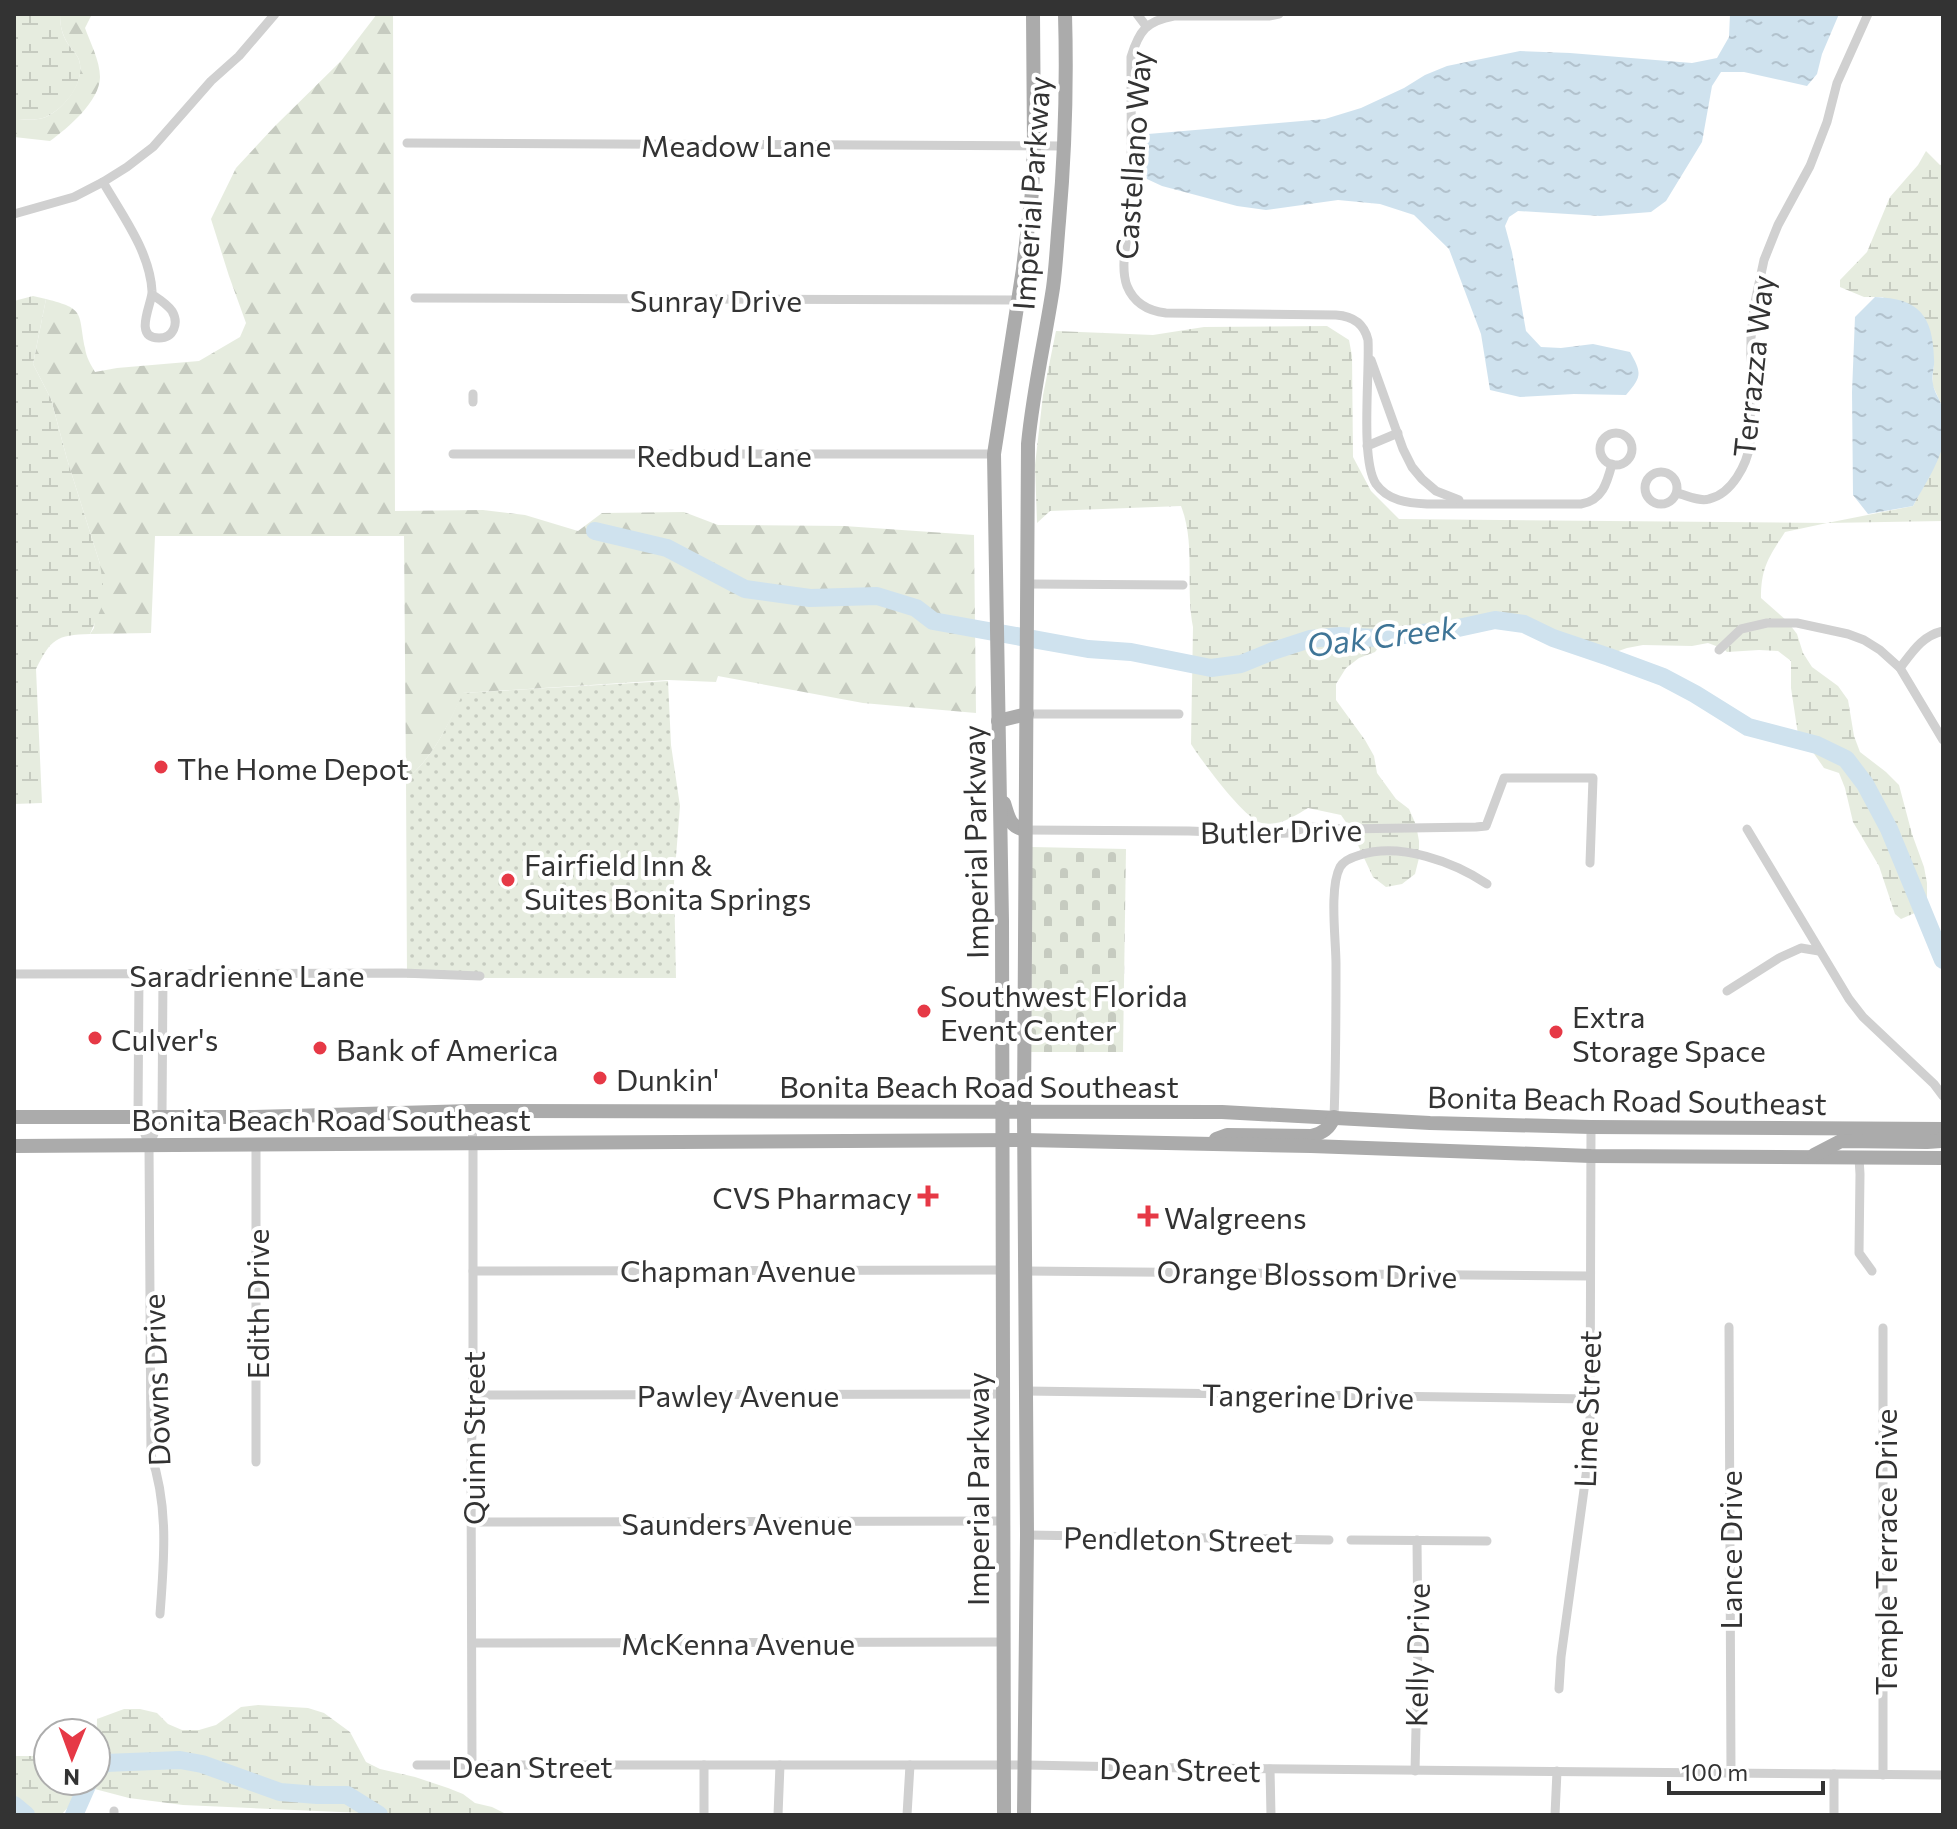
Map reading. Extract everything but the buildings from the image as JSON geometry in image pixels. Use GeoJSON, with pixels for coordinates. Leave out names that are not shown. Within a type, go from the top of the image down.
{"type":"FeatureCollection","features":[{"type":"Feature","properties":{"kind":"main road","name":"Imperial Parkway"},"geometry":{"type":"LineString","coordinates":[[1004,1815],[1002,921],[994,454],[1032,192],[1033,14]]}},
{"type":"Feature","properties":{"kind":"main road","name":"Imperial Parkway"},"geometry":{"type":"LineString","coordinates":[[1024,1815],[1028,444],[1032,403],[1053,286],[1065,146],[1065,14]]}},
{"type":"Feature","properties":{"kind":"main road"},"geometry":{"type":"LineString","coordinates":[[998,721],[1027,714]]}},
{"type":"Feature","properties":{"kind":"main road"},"geometry":{"type":"LineString","coordinates":[[999,787],[1010,821],[1016,828],[1025,830]]}},
{"type":"Feature","properties":{"kind":"main road","name":"Bonita Beach Road Southeast"},"geometry":{"type":"LineString","coordinates":[[14,1117],[254,1117],[471,1111],[1222,1112],[1430,1123],[1591,1127],[1943,1129]]}},
{"type":"Feature","properties":{"kind":"main road"},"geometry":{"type":"LineString","coordinates":[[1202,1144],[1227,1135],[1311,1136],[1330,1127],[1334,1117]]}},
{"type":"Feature","properties":{"kind":"main road"},"geometry":{"type":"LineString","coordinates":[[1810,1157],[1841,1141],[1927,1142],[1941,1141],[1943,1138]]}},
{"type":"Feature","properties":{"kind":"main road","name":"Bonita Beach Road Southeast"},"geometry":{"type":"LineString","coordinates":[[14,1146],[1025,1140],[1591,1156],[1943,1158]]}},
{"type":"Feature","properties":{"kind":"street"},"geometry":{"type":"LineString","coordinates":[[14,214],[74,197],[103,182],[153,147],[275,14]]}},
{"type":"Feature","properties":{"kind":"street"},"geometry":{"type":"LineString","coordinates":[[1137,14],[1146,26]]}},
{"type":"Feature","properties":{"kind":"street","name":"Castellano Way"},"geometry":{"type":"LineString","coordinates":[[1279,14],[1174,16],[1146,26],[1137,39],[1131,57],[1130,212],[1124,270],[1126,284],[1133,296],[1150,310],[1166,313],[1345,315],[1352,318],[1367,333],[1368,461],[1373,478],[1382,490],[1405,502],[1588,503],[1602,490],[1612,464]]}},
{"type":"Feature","properties":{"kind":"street","name":"Terrazza Way"},"geometry":{"type":"LineString","coordinates":[[1677,493],[1709,499],[1726,490],[1747,459],[1750,444],[1751,338],[1764,260],[1778,225],[1810,166],[1827,122],[1837,83],[1868,14]]}},
{"type":"Feature","properties":{"kind":"street","name":"Meadow Lane"},"geometry":{"type":"LineString","coordinates":[[407,143],[1065,146]]}},
{"type":"Feature","properties":{"kind":"street"},"geometry":{"type":"LineString","coordinates":[[103,182],[141,250],[150,276],[153,295],[144,321],[145,330],[152,337],[168,336],[173,331],[175,321],[170,309],[153,295]]}},
{"type":"Feature","properties":{"kind":"street","name":"Sunray Drive"},"geometry":{"type":"LineString","coordinates":[[415,298],[1017,300]]}},
{"type":"Feature","properties":{"kind":"street","name":"Castellano Way"},"geometry":{"type":"LineString","coordinates":[[1369,353],[1408,460],[1422,479],[1445,495],[1472,503]]}},
{"type":"Feature","properties":{"kind":"street"},"geometry":{"type":"LineString","coordinates":[[1367,446],[1398,433]]}},
{"type":"Feature","properties":{"kind":"street","name":"Redbud Lane"},"geometry":{"type":"LineString","coordinates":[[453,454],[994,454]]}},
{"type":"Feature","properties":{"kind":"street"},"geometry":{"type":"LineString","coordinates":[[1029,584],[1183,585]]}},
{"type":"Feature","properties":{"kind":"street"},"geometry":{"type":"LineString","coordinates":[[1719,650],[1741,629],[1767,623],[1797,623],[1864,640],[1900,668],[1943,740]]}},
{"type":"Feature","properties":{"kind":"street"},"geometry":{"type":"LineString","coordinates":[[1900,668],[1928,636],[1943,631]]}},
{"type":"Feature","properties":{"kind":"street"},"geometry":{"type":"LineString","coordinates":[[1027,714],[1179,714]]}},
{"type":"Feature","properties":{"kind":"street","name":"Butler Drive"},"geometry":{"type":"LineString","coordinates":[[1025,830],[1266,834],[1289,833],[1308,827],[1476,827],[1486,826],[1504,778],[1593,778],[1590,863]]}},
{"type":"Feature","properties":{"kind":"street"},"geometry":{"type":"LineString","coordinates":[[1747,829],[1842,990],[1863,1017],[1943,1096]]}},
{"type":"Feature","properties":{"kind":"street"},"geometry":{"type":"LineString","coordinates":[[1334,1117],[1334,899],[1343,863],[1369,852],[1408,852],[1460,868],[1487,884]]}},
{"type":"Feature","properties":{"kind":"street"},"geometry":{"type":"LineString","coordinates":[[1727,991],[1779,958],[1801,948],[1819,951]]}},
{"type":"Feature","properties":{"kind":"street","name":"Saradrienne Lane"},"geometry":{"type":"LineString","coordinates":[[14,974],[402,973],[480,976]]}},
{"type":"Feature","properties":{"kind":"street"},"geometry":{"type":"LineString","coordinates":[[139,974],[138,1116],[149,1145]]}},
{"type":"Feature","properties":{"kind":"street"},"geometry":{"type":"LineString","coordinates":[[149,1145],[162,1116],[163,974]]}},
{"type":"Feature","properties":{"kind":"street","name":"Quinn Street"},"geometry":{"type":"LineString","coordinates":[[471,1111],[472,1765]]}},
{"type":"Feature","properties":{"kind":"street","name":"Lime Street"},"geometry":{"type":"LineString","coordinates":[[1559,1689],[1589,1462],[1591,1127]]}},
{"type":"Feature","properties":{"kind":"street","name":"Downs Drive"},"geometry":{"type":"LineString","coordinates":[[149,1145],[151,1455],[158,1473],[163,1520],[160,1614]]}},
{"type":"Feature","properties":{"kind":"street","name":"Edith Drive"},"geometry":{"type":"LineString","coordinates":[[256,1145],[256,1462]]}},
{"type":"Feature","properties":{"kind":"street"},"geometry":{"type":"LineString","coordinates":[[1859,1158],[1859,1253],[1872,1271]]}},
{"type":"Feature","properties":{"kind":"street","name":"Chapman Avenue"},"geometry":{"type":"LineString","coordinates":[[473,1271],[1003,1270]]}},
{"type":"Feature","properties":{"kind":"street","name":"Orange Blossom Drive"},"geometry":{"type":"LineString","coordinates":[[1025,1271],[1590,1276]]}},
{"type":"Feature","properties":{"kind":"street","name":"Lance Drive"},"geometry":{"type":"LineString","coordinates":[[1729,1327],[1731,1773]]}},
{"type":"Feature","properties":{"kind":"street","name":"Temple Terrace Drive"},"geometry":{"type":"LineString","coordinates":[[1883,1328],[1883,1775]]}},
{"type":"Feature","properties":{"kind":"street","name":"Tangerine Drive"},"geometry":{"type":"LineString","coordinates":[[1026,1391],[1589,1399]]}},
{"type":"Feature","properties":{"kind":"street","name":"Pawley Avenue"},"geometry":{"type":"LineString","coordinates":[[473,1395],[1002,1394]]}},
{"type":"Feature","properties":{"kind":"street","name":"Saunders Avenue"},"geometry":{"type":"LineString","coordinates":[[471,1522],[1002,1521]]}},
{"type":"Feature","properties":{"kind":"street","name":"Pendleton Street"},"geometry":{"type":"LineString","coordinates":[[1027,1535],[1329,1540]]}},
{"type":"Feature","properties":{"kind":"street"},"geometry":{"type":"LineString","coordinates":[[1351,1540],[1487,1541]]}},
{"type":"Feature","properties":{"kind":"street","name":"Kelly Drive"},"geometry":{"type":"LineString","coordinates":[[1415,1771],[1417,1540]]}},
{"type":"Feature","properties":{"kind":"street","name":"McKenna Avenue"},"geometry":{"type":"LineString","coordinates":[[473,1643],[1003,1642]]}},
{"type":"Feature","properties":{"kind":"street","name":"Dean Street"},"geometry":{"type":"LineString","coordinates":[[417,1765],[1026,1765],[1943,1775]]}},
{"type":"Feature","properties":{"kind":"street"},"geometry":{"type":"LineString","coordinates":[[704,1765],[704,1815]]}},
{"type":"Feature","properties":{"kind":"street"},"geometry":{"type":"LineString","coordinates":[[778,1815],[780,1765]]}},
{"type":"Feature","properties":{"kind":"street"},"geometry":{"type":"LineString","coordinates":[[907,1815],[910,1765]]}},
{"type":"Feature","properties":{"kind":"street"},"geometry":{"type":"LineString","coordinates":[[1270,1769],[1271,1815]]}},
{"type":"Feature","properties":{"kind":"street"},"geometry":{"type":"LineString","coordinates":[[1555,1815],[1557,1771]]}},
{"type":"Feature","properties":{"kind":"street"},"geometry":{"type":"LineString","coordinates":[[1834,1774],[1834,1815]]}},
{"type":"Feature","properties":{"kind":"green space"},"geometry":{"type":"Polygon","coordinates":[[[14,14],[60,14],[64,37],[79,60],[77,85],[67,101],[42,118],[14,119],[14,14]]]}},
{"type":"Feature","properties":{"kind":"green space"},"geometry":{"type":"Polygon","coordinates":[[[60,14],[92,14],[85,28],[98,65],[99,86],[82,113],[50,141],[14,137],[14,119],[34,119],[53,113],[72,93],[79,77],[79,60],[64,37],[60,14]]]}},
{"type":"Feature","properties":{"kind":"green space"},"geometry":{"type":"Polygon","coordinates":[[[377,14],[393,14],[395,511],[483,510],[525,515],[578,531],[602,513],[684,512],[718,525],[844,526],[974,535],[976,713],[863,703],[718,676],[716,682],[669,680],[463,693],[432,751],[406,779],[404,536],[155,536],[151,633],[90,634],[94,628],[100,564],[51,399],[33,364],[46,299],[68,306],[78,314],[86,355],[95,372],[199,361],[240,337],[246,323],[211,219],[236,168],[341,61],[377,14]]]}},
{"type":"Feature","properties":{"kind":"green space"},"geometry":{"type":"Polygon","coordinates":[[[1926,151],[1940,165],[1943,164],[1943,408],[1932,384],[1934,363],[1883,297],[1864,297],[1840,287],[1840,280],[1867,252],[1890,197],[1926,151]]]}},
{"type":"Feature","properties":{"kind":"green space"},"geometry":{"type":"Polygon","coordinates":[[[33,296],[46,299],[33,364],[51,399],[100,564],[105,599],[90,634],[56,641],[36,669],[42,803],[14,804],[14,301],[33,296]]]}},
{"type":"Feature","properties":{"kind":"green space"},"geometry":{"type":"Polygon","coordinates":[[[1327,326],[1349,340],[1352,356],[1353,457],[1371,491],[1399,519],[1827,523],[1785,532],[1767,563],[1761,598],[1797,634],[1803,653],[1812,667],[1838,686],[1848,700],[1860,752],[1899,785],[1927,883],[1927,899],[1917,912],[1901,919],[1895,914],[1879,866],[1853,822],[1839,773],[1824,768],[1808,745],[1799,741],[1791,688],[1791,661],[1778,651],[1727,652],[1708,643],[1692,646],[1643,645],[1610,654],[1594,654],[1516,627],[1402,632],[1385,639],[1375,652],[1359,658],[1346,668],[1336,684],[1336,700],[1374,756],[1377,773],[1396,799],[1409,809],[1419,841],[1415,874],[1402,884],[1386,887],[1373,877],[1341,815],[1308,808],[1286,820],[1268,824],[1245,812],[1191,744],[1193,627],[1188,535],[1181,506],[1050,511],[1037,523],[1035,465],[1043,395],[1056,331],[1153,335],[1204,327],[1327,326]]]}},
{"type":"Feature","properties":{"kind":"green space"},"geometry":{"type":"Polygon","coordinates":[[[1943,443],[1943,521],[1827,523],[1913,506],[1943,443]]]}},
{"type":"Feature","properties":{"kind":"green space"},"geometry":{"type":"Polygon","coordinates":[[[668,681],[671,745],[680,806],[674,882],[676,978],[407,978],[406,779],[432,751],[462,693],[668,681]]]}},
{"type":"Feature","properties":{"kind":"green space"},"geometry":{"type":"Polygon","coordinates":[[[1032,847],[1126,849],[1123,1052],[1031,1052],[1032,847]]]}},
{"type":"Feature","properties":{"kind":"green space"},"geometry":{"type":"Polygon","coordinates":[[[241,1707],[308,1708],[324,1713],[350,1732],[366,1762],[380,1769],[448,1788],[475,1803],[508,1815],[366,1815],[183,1805],[112,1794],[112,1717],[102,1717],[124,1709],[140,1709],[157,1713],[168,1724],[182,1730],[199,1730],[216,1725],[241,1707]]]}},
{"type":"Feature","properties":{"kind":"green space"},"geometry":{"type":"Polygon","coordinates":[[[14,1756],[32,1756],[32,1797],[80,1797],[61,1815],[14,1815],[14,1756]]]}},
{"type":"Feature","properties":{"kind":"water"},"geometry":{"type":"Polygon","coordinates":[[[1730,14],[1839,14],[1817,74],[1807,86],[1744,72],[1721,72],[1712,86],[1702,142],[1666,201],[1651,212],[1600,216],[1518,211],[1509,217],[1505,226],[1526,331],[1541,347],[1593,344],[1630,352],[1638,375],[1626,395],[1520,397],[1490,390],[1481,334],[1449,249],[1414,215],[1380,204],[1338,200],[1266,210],[1237,206],[1162,186],[1134,173],[1133,147],[1148,134],[1325,119],[1361,108],[1447,66],[1520,51],[1692,63],[1717,58],[1729,37],[1730,14]]]}},
{"type":"Feature","properties":{"kind":"water"},"geometry":{"type":"Polygon","coordinates":[[[1875,297],[1903,301],[1921,312],[1926,321],[1931,331],[1933,381],[1943,410],[1944,431],[1938,460],[1913,506],[1868,514],[1853,495],[1852,392],[1855,317],[1875,297]]]}},
{"type":"Feature","properties":{"kind":"waterway","name":"Oak Creek"},"geometry":{"type":"LineString","coordinates":[[595,531],[667,548],[745,589],[810,598],[877,596],[916,608],[933,621],[1088,649],[1131,652],[1211,668],[1241,664],[1310,639],[1340,636],[1376,638],[1449,630],[1495,620],[1524,624],[1553,638],[1663,677],[1748,727],[1817,745],[1846,759],[1865,784],[1889,829],[1943,960]]}},
{"type":"Feature","properties":{"kind":"waterway"},"geometry":{"type":"LineString","coordinates":[[112,1763],[180,1760],[202,1764],[280,1792],[347,1795],[379,1815]]}},
{"type":"Feature","properties":{"kind":"waterway"},"geometry":{"type":"LineString","coordinates":[[74,1815],[82,1797]]}},
{"type":"Feature","properties":{"kind":"waterway"},"geometry":{"type":"LineString","coordinates":[[14,1805],[26,1815]]}},
{"type":"Feature","properties":{"kind":"place","name":"The Home Depot"},"geometry":{"type":"Point","coordinates":[161,767]}},
{"type":"Feature","properties":{"kind":"place","name":"Fairfield Inn & Suites Bonita Springs"},"geometry":{"type":"Point","coordinates":[508,880]}},
{"type":"Feature","properties":{"kind":"place","name":"Southwest Florida Event Center"},"geometry":{"type":"Point","coordinates":[924,1011]}},
{"type":"Feature","properties":{"kind":"place","name":"Extra Storage Space"},"geometry":{"type":"Point","coordinates":[1556,1032]}},
{"type":"Feature","properties":{"kind":"place","name":"Culver's"},"geometry":{"type":"Point","coordinates":[95,1038]}},
{"type":"Feature","properties":{"kind":"place","name":"Bank of America"},"geometry":{"type":"Point","coordinates":[320,1048]}},
{"type":"Feature","properties":{"kind":"place","name":"Dunkin'"},"geometry":{"type":"Point","coordinates":[600,1078]}},
{"type":"Feature","properties":{"kind":"place","name":"CVS Pharmacy"},"geometry":{"type":"Point","coordinates":[928,1196]}},
{"type":"Feature","properties":{"kind":"place","name":"Walgreens"},"geometry":{"type":"Point","coordinates":[1148,1216]}}]}
